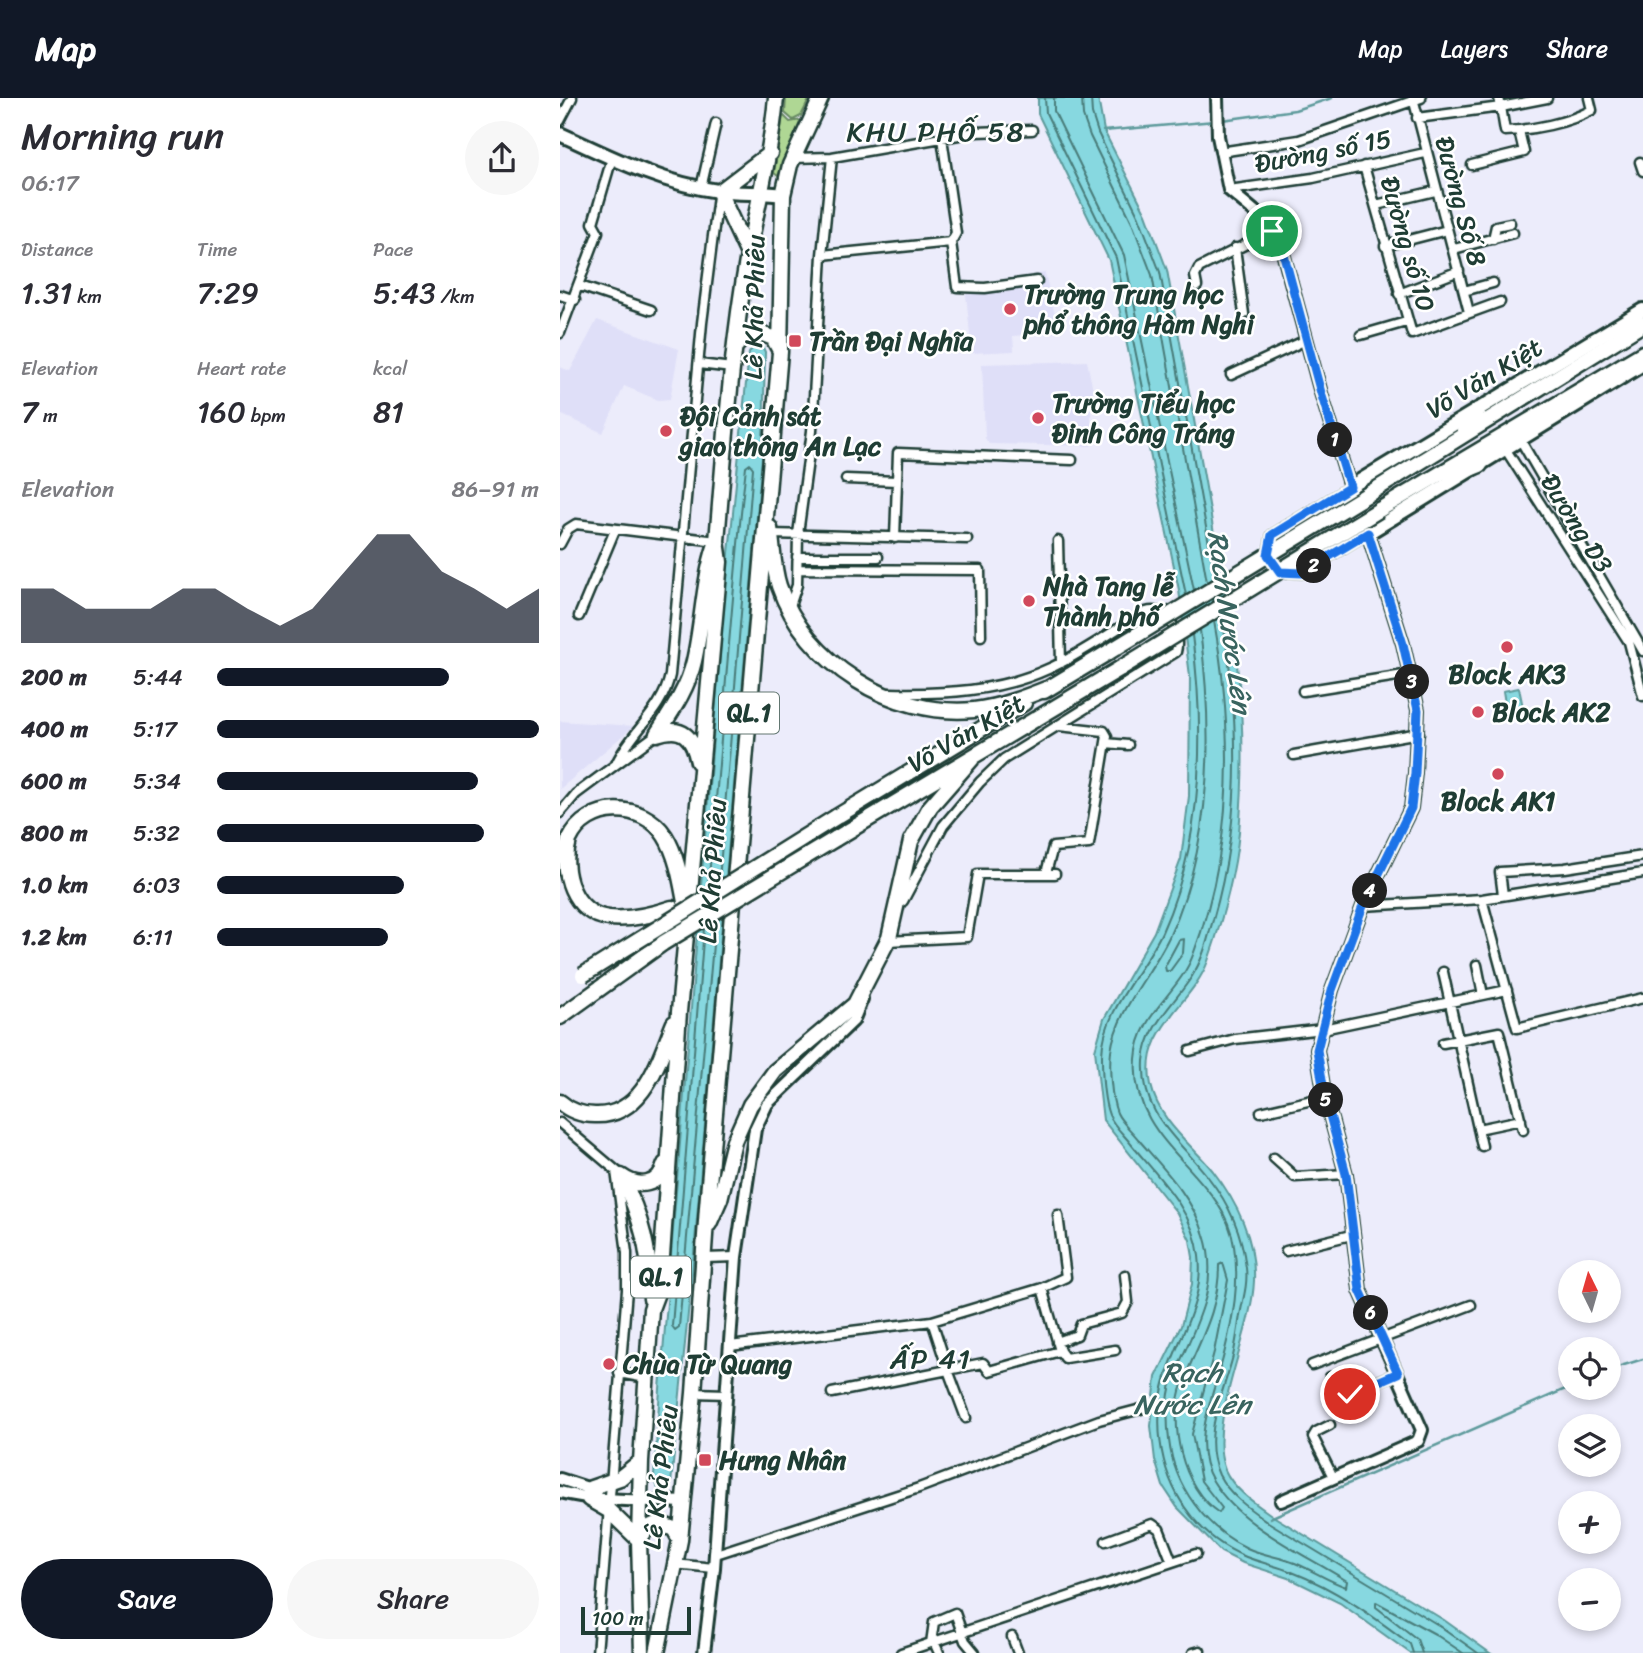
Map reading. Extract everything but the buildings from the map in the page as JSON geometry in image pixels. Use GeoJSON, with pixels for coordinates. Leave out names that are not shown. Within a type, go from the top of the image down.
{"type":"FeatureCollection","features":[{"type":"Feature","properties":{"kind":"highway","name":"Lê Khả Phiêu"},"geometry":{"type":"LineString","coordinates":[[642,1653],[639,1540],[646,1378],[652,1310],[660,1285],[679,1012],[720,562],[717,541],[734,349],[748,254],[770,153],[776,98]]}},
{"type":"Feature","properties":{"kind":"highway","name":"Lê Khả Phiêu"},"geometry":{"type":"LineString","coordinates":[[762,192],[771,176],[783,98]]}},
{"type":"Feature","properties":{"kind":"highway","name":"Lê Khả Phiêu"},"geometry":{"type":"LineString","coordinates":[[657,1653],[680,1540],[694,1393],[780,352],[783,195],[793,158],[821,98]]}},
{"type":"Feature","properties":{"kind":"highway"},"geometry":{"type":"LineString","coordinates":[[748,254],[719,191],[770,153]]}},
{"type":"Feature","properties":{"kind":"highway","name":"Võ Văn Kiệt"},"geometry":{"type":"LineString","coordinates":[[836,817],[1643,324]]}},
{"type":"Feature","properties":{"kind":"highway"},"geometry":{"type":"LineString","coordinates":[[734,349],[744,337],[762,332],[773,338],[780,352]]}},
{"type":"Feature","properties":{"kind":"highway"},"geometry":{"type":"LineString","coordinates":[[1400,498],[1643,353]]}},
{"type":"Feature","properties":{"kind":"highway"},"geometry":{"type":"LineString","coordinates":[[1462,434],[1478,410]]}},
{"type":"Feature","properties":{"kind":"highway"},"geometry":{"type":"LineString","coordinates":[[1400,498],[1480,465]]}},
{"type":"Feature","properties":{"kind":"highway","name":"Võ Văn Kiệt"},"geometry":{"type":"LineString","coordinates":[[560,1017],[581,998],[663,943],[1400,498]]}},
{"type":"Feature","properties":{"kind":"highway"},"geometry":{"type":"LineString","coordinates":[[767,499],[779,586],[809,642],[850,677],[885,693],[972,710],[998,706],[1051,687]]}},
{"type":"Feature","properties":{"kind":"highway"},"geometry":{"type":"LineString","coordinates":[[657,734],[682,694],[694,663],[710,560],[717,541]]}},
{"type":"Feature","properties":{"kind":"highway"},"geometry":{"type":"LineString","coordinates":[[657,734],[679,731],[690,738],[701,779]]}},
{"type":"Feature","properties":{"kind":"highway"},"geometry":{"type":"LineString","coordinates":[[706,1232],[720,1199],[734,1141],[750,1105],[775,1071],[855,1004],[888,941],[908,849],[930,807],[971,759]]}},
{"type":"Feature","properties":{"kind":"highway"},"geometry":{"type":"LineString","coordinates":[[688,918],[676,864],[666,837],[651,820],[631,811],[603,811],[587,819],[573,833],[564,855],[569,890],[586,909],[607,918],[632,918],[659,912],[706,892],[836,817]]}},
{"type":"Feature","properties":{"kind":"highway"},"geometry":{"type":"LineString","coordinates":[[583,975],[836,817]]}},
{"type":"Feature","properties":{"kind":"highway"},"geometry":{"type":"LineString","coordinates":[[560,1102],[575,1112],[602,1116],[634,1101],[654,1073],[679,1012]]}},
{"type":"Feature","properties":{"kind":"highway"},"geometry":{"type":"LineString","coordinates":[[619,1173],[639,1184],[656,1181],[664,1167],[670,1139]]}},
{"type":"Feature","properties":{"kind":"highway"},"geometry":{"type":"LineString","coordinates":[[619,1173],[641,1219],[647,1242],[652,1310]]}},
{"type":"Feature","properties":{"kind":"highway"},"geometry":{"type":"LineString","coordinates":[[609,1497],[641,1461]]}},
{"type":"Feature","properties":{"kind":"highway"},"geometry":{"type":"LineString","coordinates":[[590,1494],[609,1497]]}},
{"type":"Feature","properties":{"kind":"highway"},"geometry":{"type":"LineString","coordinates":[[590,1494],[609,1497],[639,1540],[647,1528],[659,1523],[674,1529],[680,1540]]}},
{"type":"Feature","properties":{"kind":"main road"},"geometry":{"type":"LineString","coordinates":[[560,134],[612,158],[701,188],[783,195]]}},
{"type":"Feature","properties":{"kind":"main road","name":"Võ Văn Kiệt"},"geometry":{"type":"LineString","coordinates":[[1350,487],[1643,310]]}},
{"type":"Feature","properties":{"kind":"main road"},"geometry":{"type":"LineString","coordinates":[[1368,533],[1480,465],[1523,445],[1643,363]]}},
{"type":"Feature","properties":{"kind":"street"},"geometry":{"type":"LineString","coordinates":[[560,121],[572,98]]}},
{"type":"Feature","properties":{"kind":"street"},"geometry":{"type":"LineString","coordinates":[[1217,98],[1220,152],[1229,190],[1259,215],[1282,248],[1350,487],[1272,535],[1268,555],[1280,572],[1290,574],[1306,571],[1368,533],[1418,710],[1419,733],[1411,808],[1363,906],[1332,990],[1317,1050],[1325,1097],[1346,1174],[1351,1235],[1360,1290],[1384,1338],[1422,1430],[1418,1441],[1281,1501]]}},
{"type":"Feature","properties":{"kind":"street"},"geometry":{"type":"LineString","coordinates":[[1417,118],[1500,102],[1547,98]]}},
{"type":"Feature","properties":{"kind":"street"},"geometry":{"type":"LineString","coordinates":[[1500,102],[1505,131],[1519,131],[1582,115],[1591,110],[1589,98]]}},
{"type":"Feature","properties":{"kind":"street"},"geometry":{"type":"LineString","coordinates":[[1220,152],[1299,140],[1416,99]]}},
{"type":"Feature","properties":{"kind":"street","name":"Đường Số 8"},"geometry":{"type":"LineString","coordinates":[[1416,99],[1417,118],[1425,153],[1454,249],[1469,312]]}},
{"type":"Feature","properties":{"kind":"street"},"geometry":{"type":"LineString","coordinates":[[701,188],[716,123]]}},
{"type":"Feature","properties":{"kind":"street"},"geometry":{"type":"LineString","coordinates":[[793,158],[832,157],[976,132],[1032,130]]}},
{"type":"Feature","properties":{"kind":"street"},"geometry":{"type":"LineString","coordinates":[[1472,165],[1524,152],[1519,131]]}},
{"type":"Feature","properties":{"kind":"street"},"geometry":{"type":"LineString","coordinates":[[942,138],[956,233],[951,242],[957,287],[985,288],[1037,281]]}},
{"type":"Feature","properties":{"kind":"street","name":"Đường số 15"},"geometry":{"type":"LineString","coordinates":[[1229,190],[1313,178],[1425,153]]}},
{"type":"Feature","properties":{"kind":"street"},"geometry":{"type":"LineString","coordinates":[[790,609],[798,569],[798,534],[812,431],[822,255],[832,157]]}},
{"type":"Feature","properties":{"kind":"street"},"geometry":{"type":"LineString","coordinates":[[560,333],[575,300],[598,232],[593,223],[612,158]]}},
{"type":"Feature","properties":{"kind":"street"},"geometry":{"type":"LineString","coordinates":[[1640,162],[1643,171]]}},
{"type":"Feature","properties":{"kind":"street","name":"Đường số 10"},"geometry":{"type":"LineString","coordinates":[[1364,166],[1406,322],[1412,334],[1469,312]]}},
{"type":"Feature","properties":{"kind":"street"},"geometry":{"type":"LineString","coordinates":[[617,762],[628,740],[646,720],[668,686],[699,364],[719,191]]}},
{"type":"Feature","properties":{"kind":"street"},"geometry":{"type":"LineString","coordinates":[[1376,205],[1435,191]]}},
{"type":"Feature","properties":{"kind":"street"},"geometry":{"type":"LineString","coordinates":[[1493,239],[1496,226],[1510,223]]}},
{"type":"Feature","properties":{"kind":"street"},"geometry":{"type":"LineString","coordinates":[[1385,246],[1447,230]]}},
{"type":"Feature","properties":{"kind":"street"},"geometry":{"type":"LineString","coordinates":[[1197,286],[1195,275],[1199,268],[1272,231]]}},
{"type":"Feature","properties":{"kind":"street"},"geometry":{"type":"LineString","coordinates":[[1454,249],[1513,233]]}},
{"type":"Feature","properties":{"kind":"street"},"geometry":{"type":"LineString","coordinates":[[822,255],[951,242]]}},
{"type":"Feature","properties":{"kind":"street"},"geometry":{"type":"LineString","coordinates":[[1235,248],[1244,314]]}},
{"type":"Feature","properties":{"kind":"street"},"geometry":{"type":"LineString","coordinates":[[1399,294],[1459,271]]}},
{"type":"Feature","properties":{"kind":"street"},"geometry":{"type":"LineString","coordinates":[[1464,291],[1493,283]]}},
{"type":"Feature","properties":{"kind":"street"},"geometry":{"type":"LineString","coordinates":[[579,286],[650,310]]}},
{"type":"Feature","properties":{"kind":"street"},"geometry":{"type":"LineString","coordinates":[[560,295],[575,300]]}},
{"type":"Feature","properties":{"kind":"street"},"geometry":{"type":"LineString","coordinates":[[1469,312],[1500,302]]}},
{"type":"Feature","properties":{"kind":"street"},"geometry":{"type":"LineString","coordinates":[[1361,335],[1406,322]]}},
{"type":"Feature","properties":{"kind":"street"},"geometry":{"type":"LineString","coordinates":[[1231,375],[1306,340]]}},
{"type":"Feature","properties":{"kind":"street"},"geometry":{"type":"LineString","coordinates":[[699,364],[732,368]]}},
{"type":"Feature","properties":{"kind":"street","name":"Đường D3"},"geometry":{"type":"LineString","coordinates":[[1523,445],[1643,651]]}},
{"type":"Feature","properties":{"kind":"street"},"geometry":{"type":"LineString","coordinates":[[895,538],[898,453],[1072,460]]}},
{"type":"Feature","properties":{"kind":"street","name":"Đường D3"},"geometry":{"type":"LineString","coordinates":[[1509,453],[1629,642],[1643,696]]}},
{"type":"Feature","properties":{"kind":"street"},"geometry":{"type":"LineString","coordinates":[[846,480],[897,481]]}},
{"type":"Feature","properties":{"kind":"street"},"geometry":{"type":"LineString","coordinates":[[560,544],[568,528],[576,524],[717,541]]}},
{"type":"Feature","properties":{"kind":"street"},"geometry":{"type":"LineString","coordinates":[[579,616],[615,530]]}},
{"type":"Feature","properties":{"kind":"street"},"geometry":{"type":"LineString","coordinates":[[771,534],[967,539]]}},
{"type":"Feature","properties":{"kind":"street"},"geometry":{"type":"LineString","coordinates":[[1058,541],[1061,663]]}},
{"type":"Feature","properties":{"kind":"street"},"geometry":{"type":"LineString","coordinates":[[797,557],[878,557]]}},
{"type":"Feature","properties":{"kind":"street"},"geometry":{"type":"LineString","coordinates":[[798,569],[980,570],[981,636]]}},
{"type":"Feature","properties":{"kind":"street"},"geometry":{"type":"LineString","coordinates":[[893,923],[922,861],[943,826],[980,782],[1004,759],[1175,652],[1178,645],[1174,628],[1164,613],[1156,610],[1146,612],[1061,663],[1007,684],[920,699]]}},
{"type":"Feature","properties":{"kind":"street"},"geometry":{"type":"LineString","coordinates":[[1303,691],[1410,674]]}},
{"type":"Feature","properties":{"kind":"street"},"geometry":{"type":"LineString","coordinates":[[888,941],[964,939],[967,937],[978,874],[1050,873],[1053,847],[1089,844],[1106,743],[1104,731],[1059,726]]}},
{"type":"Feature","properties":{"kind":"street"},"geometry":{"type":"LineString","coordinates":[[1294,755],[1419,733]]}},
{"type":"Feature","properties":{"kind":"street"},"geometry":{"type":"LineString","coordinates":[[560,813],[576,794],[657,734]]}},
{"type":"Feature","properties":{"kind":"street"},"geometry":{"type":"LineString","coordinates":[[1106,743],[1128,746]]}},
{"type":"Feature","properties":{"kind":"street"},"geometry":{"type":"LineString","coordinates":[[908,849],[922,861]]}},
{"type":"Feature","properties":{"kind":"street"},"geometry":{"type":"LineString","coordinates":[[1503,895],[1500,872],[1565,868],[1643,856]]}},
{"type":"Feature","properties":{"kind":"street"},"geometry":{"type":"LineString","coordinates":[[1363,906],[1482,899],[1643,873]]}},
{"type":"Feature","properties":{"kind":"street"},"geometry":{"type":"LineString","coordinates":[[1482,899],[1517,1028],[1643,998]]}},
{"type":"Feature","properties":{"kind":"street"},"geometry":{"type":"LineString","coordinates":[[1477,965],[1483,995]]}},
{"type":"Feature","properties":{"kind":"street"},"geometry":{"type":"LineString","coordinates":[[704,1653],[715,1568],[736,1256],[755,1129],[767,1104],[853,1021],[874,971]]}},
{"type":"Feature","properties":{"kind":"street"},"geometry":{"type":"LineString","coordinates":[[1443,972],[1482,1146]]}},
{"type":"Feature","properties":{"kind":"street"},"geometry":{"type":"LineString","coordinates":[[1190,1051],[1235,1038],[1323,1029],[1507,990]]}},
{"type":"Feature","properties":{"kind":"street"},"geometry":{"type":"LineString","coordinates":[[1443,1043],[1499,1031],[1522,1125],[1478,1129]]}},
{"type":"Feature","properties":{"kind":"street"},"geometry":{"type":"LineString","coordinates":[[1261,1112],[1325,1097]]}},
{"type":"Feature","properties":{"kind":"street"},"geometry":{"type":"LineString","coordinates":[[560,1123],[619,1173],[627,1265],[597,1653]]}},
{"type":"Feature","properties":{"kind":"street"},"geometry":{"type":"LineString","coordinates":[[1273,1158],[1295,1177],[1346,1174]]}},
{"type":"Feature","properties":{"kind":"street"},"geometry":{"type":"LineString","coordinates":[[730,1346],[932,1321],[1042,1288],[1066,1277],[1058,1215]]}},
{"type":"Feature","properties":{"kind":"street"},"geometry":{"type":"LineString","coordinates":[[1286,1251],[1351,1235]]}},
{"type":"Feature","properties":{"kind":"street"},"geometry":{"type":"LineString","coordinates":[[705,1258],[736,1256]]}},
{"type":"Feature","properties":{"kind":"street"},"geometry":{"type":"LineString","coordinates":[[832,1393],[983,1363],[989,1371],[1059,1346],[1077,1335],[1081,1324],[1122,1313],[1128,1302],[1125,1275]]}},
{"type":"Feature","properties":{"kind":"street"},"geometry":{"type":"LineString","coordinates":[[1042,1288],[1065,1358],[1115,1350]]}},
{"type":"Feature","properties":{"kind":"street"},"geometry":{"type":"LineString","coordinates":[[1312,1364],[1471,1305]]}},
{"type":"Feature","properties":{"kind":"street"},"geometry":{"type":"LineString","coordinates":[[932,1321],[966,1418]]}},
{"type":"Feature","properties":{"kind":"street"},"geometry":{"type":"LineString","coordinates":[[619,1373],[646,1378]]}},
{"type":"Feature","properties":{"kind":"street"},"geometry":{"type":"LineString","coordinates":[[1330,1377],[1338,1393],[1346,1395],[1398,1373]]}},
{"type":"Feature","properties":{"kind":"street"},"geometry":{"type":"LineString","coordinates":[[694,1393],[727,1394]]}},
{"type":"Feature","properties":{"kind":"street"},"geometry":{"type":"LineString","coordinates":[[716,1554],[919,1488],[1099,1420],[1141,1409]]}},
{"type":"Feature","properties":{"kind":"street"},"geometry":{"type":"LineString","coordinates":[[1330,1425],[1313,1435],[1333,1477]]}},
{"type":"Feature","properties":{"kind":"street"},"geometry":{"type":"LineString","coordinates":[[560,1479],[590,1494]]}},
{"type":"Feature","properties":{"kind":"street"},"geometry":{"type":"LineString","coordinates":[[560,1492],[590,1494]]}},
{"type":"Feature","properties":{"kind":"street"},"geometry":{"type":"LineString","coordinates":[[609,1497],[684,1502]]}},
{"type":"Feature","properties":{"kind":"street"},"geometry":{"type":"LineString","coordinates":[[1106,1541],[1152,1524],[1159,1528],[1172,1562]]}},
{"type":"Feature","properties":{"kind":"street"},"geometry":{"type":"LineString","coordinates":[[901,1653],[1196,1553]]}},
{"type":"Feature","properties":{"kind":"street"},"geometry":{"type":"LineString","coordinates":[[674,1564],[715,1568]]}},
{"type":"Feature","properties":{"kind":"street"},"geometry":{"type":"LineString","coordinates":[[939,1653],[933,1642],[934,1622],[955,1613],[975,1653]]}},
{"type":"Feature","properties":{"kind":"street"},"geometry":{"type":"LineString","coordinates":[[1012,1637],[1018,1653]]}},
{"type":"Feature","properties":{"kind":"shaded area","name":"Trường Trung học phổ thông Hàm Nghi"},"geometry":{"type":"Polygon","coordinates":[[[1045,273],[1059,332],[1013,336],[1014,351],[972,353],[965,285],[1045,273]]]}},
{"type":"Feature","properties":{"kind":"shaded area"},"geometry":{"type":"Polygon","coordinates":[[[597,320],[679,349],[670,399],[658,400],[624,386],[603,433],[560,414],[560,367],[570,371],[597,320]]]}},
{"type":"Feature","properties":{"kind":"shaded area","name":"Trường Tiểu học Đinh Công Tráng"},"geometry":{"type":"Polygon","coordinates":[[[1087,361],[1094,395],[1091,398],[1091,446],[989,444],[985,438],[982,364],[1087,361]]]}},
{"type":"Feature","properties":{"kind":"shaded area"},"geometry":{"type":"Polygon","coordinates":[[[560,721],[634,726],[560,789],[560,721]]]}},
{"type":"Feature","properties":{"kind":"green space"},"geometry":{"type":"Polygon","coordinates":[[[786,98],[810,98],[801,116],[793,120],[785,113],[786,98]]]}},
{"type":"Feature","properties":{"kind":"green space"},"geometry":{"type":"Polygon","coordinates":[[[783,115],[790,122],[801,120],[778,176],[774,173],[783,115]]]}},
{"type":"Feature","properties":{"kind":"water","name":"Rạch Nước Lên"},"geometry":{"type":"Polygon","coordinates":[[[1038,98],[1098,98],[1104,131],[1146,214],[1167,270],[1235,649],[1241,706],[1242,769],[1239,832],[1231,881],[1208,961],[1191,991],[1160,1033],[1149,1065],[1151,1085],[1161,1110],[1222,1183],[1237,1209],[1252,1251],[1254,1281],[1251,1303],[1221,1428],[1221,1451],[1225,1470],[1240,1490],[1273,1516],[1444,1620],[1490,1653],[1410,1653],[1340,1603],[1289,1578],[1243,1563],[1221,1552],[1177,1507],[1163,1486],[1155,1460],[1151,1426],[1156,1377],[1181,1326],[1192,1284],[1193,1257],[1190,1240],[1177,1213],[1103,1120],[1095,1050],[1104,1019],[1154,932],[1181,859],[1189,796],[1190,676],[1179,590],[1109,260],[1038,114],[1038,98]]]}},
{"type":"Feature","properties":{"kind":"water"},"geometry":{"type":"Polygon","coordinates":[[[761,343],[765,352],[763,446],[694,1253],[671,1484],[663,1490],[658,1489],[654,1476],[724,603],[749,353],[755,344],[761,343]]]}},
{"type":"Feature","properties":{"kind":"water"},"geometry":{"type":"Polygon","coordinates":[[[1519,688],[1525,717],[1508,721],[1503,691],[1519,688]]]}},
{"type":"Feature","properties":{"kind":"waterway"},"geometry":{"type":"LineString","coordinates":[[1222,120],[1295,110],[1332,98]]}},
{"type":"Feature","properties":{"kind":"waterway"},"geometry":{"type":"LineString","coordinates":[[1103,131],[1215,121]]}},
{"type":"Feature","properties":{"kind":"waterway"},"geometry":{"type":"LineString","coordinates":[[1621,1366],[1643,1359]]}},
{"type":"Feature","properties":{"kind":"waterway"},"geometry":{"type":"LineString","coordinates":[[1270,1518],[1558,1392]]}},
{"type":"Feature","properties":{"kind":"place","name":"Trường Trung học phổ thông Hàm Nghi"},"geometry":{"type":"Point","coordinates":[1010,309]}},
{"type":"Feature","properties":{"kind":"place","name":"Trần Đại Nghĩa"},"geometry":{"type":"Point","coordinates":[795,341]}},
{"type":"Feature","properties":{"kind":"place","name":"Trường Tiểu học Đinh Công Tráng"},"geometry":{"type":"Point","coordinates":[1038,418]}},
{"type":"Feature","properties":{"kind":"place","name":"Đội Cảnh sát giao thông An Lạc"},"geometry":{"type":"Point","coordinates":[666,431]}},
{"type":"Feature","properties":{"kind":"place","name":"Nhà Tang lễ Thành phố"},"geometry":{"type":"Point","coordinates":[1029,601]}},
{"type":"Feature","properties":{"kind":"place","name":"Block AK3"},"geometry":{"type":"Point","coordinates":[1507,647]}},
{"type":"Feature","properties":{"kind":"place","name":"Block AK2"},"geometry":{"type":"Point","coordinates":[1478,712]}},
{"type":"Feature","properties":{"kind":"place","name":"Block AK1"},"geometry":{"type":"Point","coordinates":[1498,774]}},
{"type":"Feature","properties":{"kind":"place","name":"Chùa Từ Quang"},"geometry":{"type":"Point","coordinates":[609,1364]}},
{"type":"Feature","properties":{"kind":"place","name":"Hưng Nhân"},"geometry":{"type":"Point","coordinates":[705,1460]}},
{"type":"Feature","properties":{"kind":"district","name":"KHU PHỐ 58"},"geometry":{"type":"Point","coordinates":[936,131]}},
{"type":"Feature","properties":{"kind":"district","name":"ẤP 41"},"geometry":{"type":"Point","coordinates":[931,1358]}},
{"type":"Feature","properties":{"kind":"route"},"geometry":{"type":"LineString","coordinates":[[1272,231],[1282,248],[1321,393],[1350,487],[1272,535],[1268,543],[1268,555],[1280,572],[1302,573],[1368,533],[1403,644],[1418,710],[1419,733],[1411,808],[1363,906],[1332,990],[1317,1050],[1325,1097],[1346,1174],[1351,1235],[1360,1290],[1398,1373],[1350,1394]]}}]}
